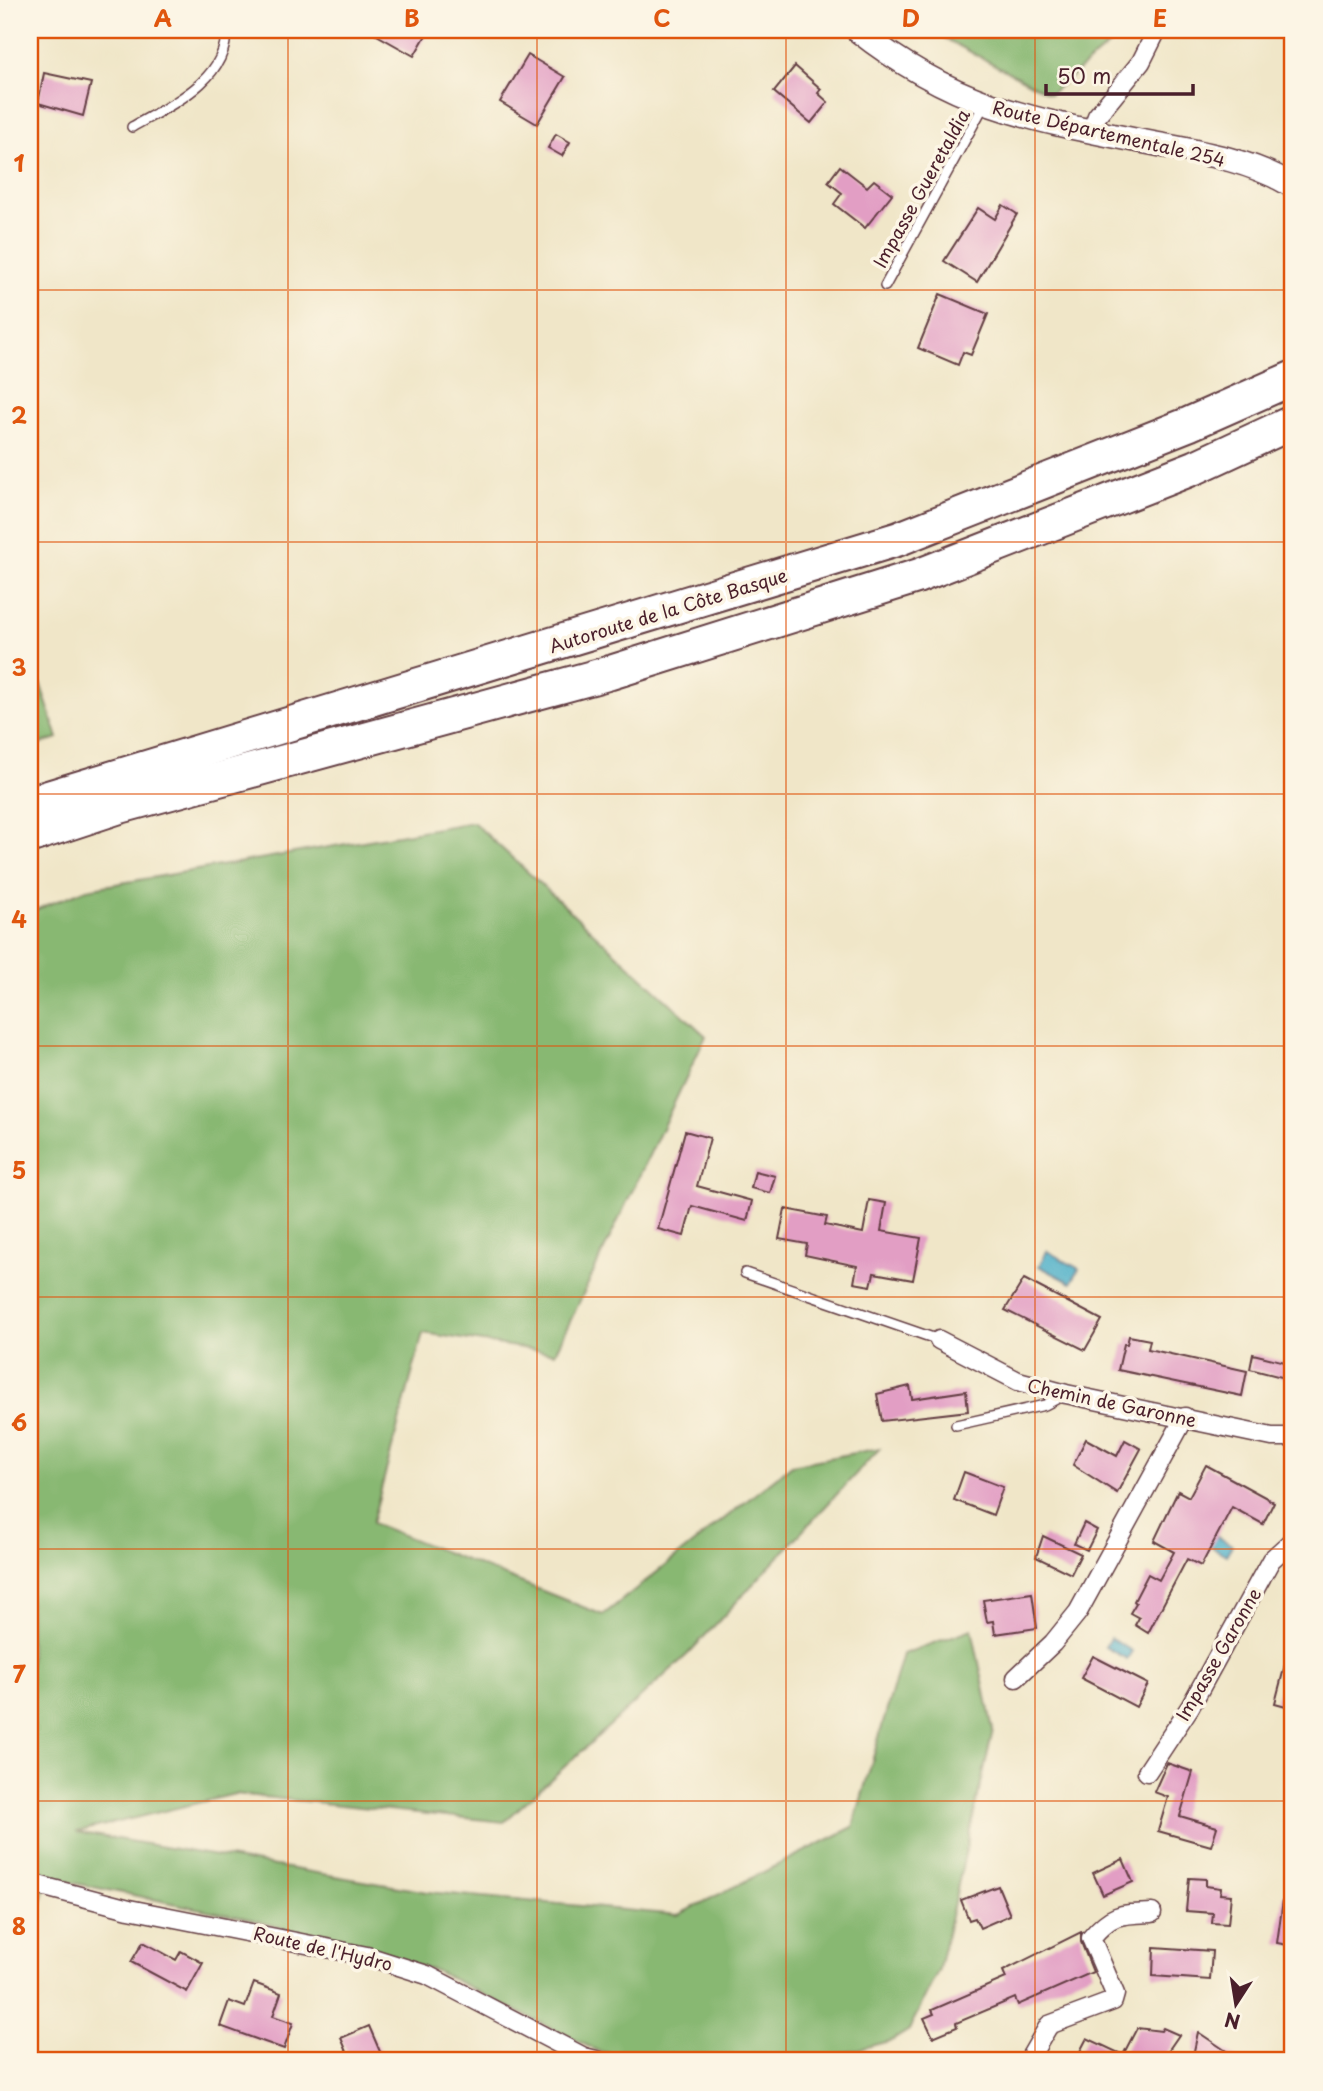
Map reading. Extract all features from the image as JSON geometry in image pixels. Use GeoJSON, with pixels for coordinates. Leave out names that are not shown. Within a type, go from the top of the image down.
{"type":"FeatureCollection","features":[{"type":"Feature","properties":{"kind":"highway","name":"Autoroute de la Côte Basque"},"geometry":{"type":"LineString","coordinates":[[30,803],[898,539],[1189,424],[1293,378]]}},
{"type":"Feature","properties":{"kind":"highway"},"geometry":{"type":"LineString","coordinates":[[30,836],[118,807],[609,673],[918,576],[1196,467],[1293,422]]}},
{"type":"Feature","properties":{"kind":"street","name":"Route Départementale 254"},"geometry":{"type":"LineString","coordinates":[[857,30],[925,78],[985,105],[1091,132],[1236,162],[1293,186]]}},
{"type":"Feature","properties":{"kind":"street"},"geometry":{"type":"LineString","coordinates":[[1091,132],[1097,116],[1141,62],[1157,30]]}},
{"type":"Feature","properties":{"kind":"street","name":"Chemin de Garonne"},"geometry":{"type":"LineString","coordinates":[[939,1340],[1018,1381],[1066,1394],[1272,1437],[1293,1437]]}},
{"type":"Feature","properties":{"kind":"street"},"geometry":{"type":"LineString","coordinates":[[1016,1678],[1053,1643],[1078,1612],[1185,1417]]}},
{"type":"Feature","properties":{"kind":"street","name":"Impasse Garonne"},"geometry":{"type":"LineString","coordinates":[[1147,1772],[1190,1707],[1271,1560],[1293,1540]]}},
{"type":"Feature","properties":{"kind":"street","name":"Route de l'Hydro"},"geometry":{"type":"LineString","coordinates":[[30,1884],[130,1909],[367,1956],[427,1975],[584,2057],[600,2061]]}},
{"type":"Feature","properties":{"kind":"street"},"geometry":{"type":"LineString","coordinates":[[1028,2061],[1049,2025],[1113,2001],[1115,1994],[1091,1938],[1106,1920],[1121,1914],[1152,1913]]}},
{"type":"Feature","properties":{"kind":"lane"},"geometry":{"type":"LineString","coordinates":[[132,127],[190,93],[216,67],[226,43],[226,30]]}},
{"type":"Feature","properties":{"kind":"lane","name":"Impasse Gueretaldia"},"geometry":{"type":"LineString","coordinates":[[885,286],[985,105]]}},
{"type":"Feature","properties":{"kind":"lane"},"geometry":{"type":"LineString","coordinates":[[745,1273],[939,1340]]}},
{"type":"Feature","properties":{"kind":"lane"},"geometry":{"type":"LineString","coordinates":[[956,1425],[1045,1405],[1066,1394]]}},
{"type":"Feature","properties":{"kind":"green space"},"geometry":{"type":"Polygon","coordinates":[[[929,30],[1127,30],[1050,94],[929,30]]]}},
{"type":"Feature","properties":{"kind":"green space"},"geometry":{"type":"Polygon","coordinates":[[[30,652],[58,738],[30,747],[30,652]]]}},
{"type":"Feature","properties":{"kind":"green space"},"geometry":{"type":"Polygon","coordinates":[[[473,822],[706,1036],[555,1353],[423,1333],[372,1523],[603,1615],[792,1465],[880,1448],[688,1654],[504,1822],[235,1794],[76,1832],[428,1892],[678,1915],[853,1827],[903,1654],[972,1629],[993,1730],[939,1969],[909,2030],[893,2040],[813,2061],[649,2061],[598,2051],[434,1970],[250,1919],[49,1878],[30,1938],[30,912],[87,889],[473,822]]]}},
{"type":"Feature","properties":{"kind":"water"},"geometry":{"type":"Polygon","coordinates":[[[1047,1251],[1079,1269],[1071,1283],[1039,1266],[1047,1251]]]}},
{"type":"Feature","properties":{"kind":"water"},"geometry":{"type":"Polygon","coordinates":[[[1211,1533],[1232,1545],[1226,1555],[1205,1543],[1211,1533]]]}},
{"type":"Feature","properties":{"kind":"water"},"geometry":{"type":"Polygon","coordinates":[[[1110,1638],[1132,1651],[1127,1659],[1105,1647],[1110,1638]]]}},
{"type":"Feature","properties":{"kind":"building"},"geometry":{"type":"Polygon","coordinates":[[[368,30],[429,30],[414,56],[368,30]]]}},
{"type":"Feature","properties":{"kind":"building"},"geometry":{"type":"Polygon","coordinates":[[[528,55],[565,77],[537,124],[500,102],[528,55]]]}},
{"type":"Feature","properties":{"kind":"building"},"geometry":{"type":"Polygon","coordinates":[[[795,66],[821,89],[818,93],[828,102],[811,123],[774,92],[795,66]]]}},
{"type":"Feature","properties":{"kind":"building"},"geometry":{"type":"Polygon","coordinates":[[[44,73],[91,83],[83,116],[38,103],[44,73]]]}},
{"type":"Feature","properties":{"kind":"building"},"geometry":{"type":"Polygon","coordinates":[[[556,134],[570,142],[562,156],[548,148],[556,134]]]}},
{"type":"Feature","properties":{"kind":"building"},"geometry":{"type":"Polygon","coordinates":[[[840,166],[867,187],[874,180],[892,194],[865,228],[834,204],[842,193],[828,182],[840,166]]]}},
{"type":"Feature","properties":{"kind":"building"},"geometry":{"type":"Polygon","coordinates":[[[1003,205],[1017,214],[977,282],[944,261],[978,208],[995,219],[1003,205]]]}},
{"type":"Feature","properties":{"kind":"building"},"geometry":{"type":"Polygon","coordinates":[[[940,294],[988,314],[971,355],[963,352],[958,365],[918,348],[940,294]]]}},
{"type":"Feature","properties":{"kind":"building"},"geometry":{"type":"Polygon","coordinates":[[[685,1131],[710,1138],[697,1186],[752,1201],[747,1221],[692,1206],[684,1236],[658,1229],[685,1131]]]}},
{"type":"Feature","properties":{"kind":"building"},"geometry":{"type":"Polygon","coordinates":[[[755,1171],[775,1176],[770,1193],[751,1188],[755,1171]]]}},
{"type":"Feature","properties":{"kind":"building"},"geometry":{"type":"Polygon","coordinates":[[[869,1200],[886,1203],[881,1231],[921,1238],[913,1280],[874,1273],[871,1286],[854,1283],[857,1266],[805,1255],[807,1244],[779,1239],[785,1209],[827,1217],[825,1225],[863,1233],[869,1200]]]}},
{"type":"Feature","properties":{"kind":"building"},"geometry":{"type":"Polygon","coordinates":[[[1024,1279],[1102,1320],[1085,1350],[1005,1310],[1024,1279]]]}},
{"type":"Feature","properties":{"kind":"building"},"geometry":{"type":"Polygon","coordinates":[[[1129,1336],[1150,1340],[1148,1349],[1247,1371],[1242,1396],[1118,1370],[1124,1344],[1127,1344],[1129,1336]]]}},
{"type":"Feature","properties":{"kind":"building"},"geometry":{"type":"Polygon","coordinates":[[[1253,1354],[1293,1364],[1293,1380],[1250,1369],[1253,1354]]]}},
{"type":"Feature","properties":{"kind":"building"},"geometry":{"type":"Polygon","coordinates":[[[910,1386],[912,1399],[966,1391],[968,1411],[882,1421],[877,1394],[910,1386]]]}},
{"type":"Feature","properties":{"kind":"building"},"geometry":{"type":"Polygon","coordinates":[[[1086,1439],[1117,1456],[1125,1440],[1141,1449],[1117,1493],[1073,1465],[1086,1439]]]}},
{"type":"Feature","properties":{"kind":"building"},"geometry":{"type":"Polygon","coordinates":[[[1206,1465],[1274,1502],[1263,1524],[1232,1507],[1201,1566],[1187,1559],[1148,1633],[1135,1625],[1139,1618],[1130,1613],[1148,1574],[1159,1580],[1174,1552],[1154,1541],[1178,1491],[1189,1497],[1206,1465]]]}},
{"type":"Feature","properties":{"kind":"building"},"geometry":{"type":"Polygon","coordinates":[[[964,1472],[1003,1487],[993,1515],[954,1500],[964,1472]]]}},
{"type":"Feature","properties":{"kind":"building"},"geometry":{"type":"Polygon","coordinates":[[[1084,1523],[1097,1530],[1087,1550],[1074,1544],[1084,1523]]]}},
{"type":"Feature","properties":{"kind":"building"},"geometry":{"type":"Polygon","coordinates":[[[1043,1536],[1081,1554],[1071,1574],[1036,1557],[1043,1536]]]}},
{"type":"Feature","properties":{"kind":"building"},"geometry":{"type":"Polygon","coordinates":[[[1032,1593],[1037,1628],[995,1634],[993,1621],[987,1622],[983,1600],[1032,1593]]]}},
{"type":"Feature","properties":{"kind":"building"},"geometry":{"type":"Polygon","coordinates":[[[1288,1653],[1293,1653],[1293,1708],[1275,1703],[1288,1653]]]}},
{"type":"Feature","properties":{"kind":"building"},"geometry":{"type":"Polygon","coordinates":[[[1093,1656],[1148,1684],[1136,1707],[1081,1678],[1093,1656]]]}},
{"type":"Feature","properties":{"kind":"building"},"geometry":{"type":"Polygon","coordinates":[[[1167,1763],[1193,1772],[1180,1816],[1217,1827],[1211,1846],[1158,1831],[1168,1797],[1154,1792],[1167,1763]]]}},
{"type":"Feature","properties":{"kind":"building"},"geometry":{"type":"Polygon","coordinates":[[[1123,1859],[1133,1882],[1103,1895],[1093,1873],[1123,1859]]]}},
{"type":"Feature","properties":{"kind":"building"},"geometry":{"type":"Polygon","coordinates":[[[1189,1878],[1206,1879],[1206,1886],[1221,1888],[1220,1894],[1231,1895],[1228,1924],[1212,1923],[1213,1913],[1186,1911],[1189,1878]]]}},
{"type":"Feature","properties":{"kind":"building"},"geometry":{"type":"Polygon","coordinates":[[[998,1886],[1010,1915],[980,1928],[975,1918],[969,1920],[961,1900],[998,1886]]]}},
{"type":"Feature","properties":{"kind":"building"},"geometry":{"type":"Polygon","coordinates":[[[1284,1893],[1293,1894],[1293,1946],[1277,1943],[1284,1893]]]}},
{"type":"Feature","properties":{"kind":"building"},"geometry":{"type":"Polygon","coordinates":[[[1081,1932],[1081,1942],[1093,1972],[1018,2005],[1015,1998],[956,2023],[957,2027],[933,2037],[924,2018],[934,2014],[932,2010],[1006,1978],[1003,1971],[1081,1932]]]}},
{"type":"Feature","properties":{"kind":"building"},"geometry":{"type":"Polygon","coordinates":[[[143,1942],[176,1960],[181,1951],[203,1963],[187,1992],[131,1962],[143,1942]]]}},
{"type":"Feature","properties":{"kind":"building"},"geometry":{"type":"Polygon","coordinates":[[[1154,1947],[1212,1951],[1210,1980],[1153,1976],[1154,1947]]]}},
{"type":"Feature","properties":{"kind":"building"},"geometry":{"type":"Polygon","coordinates":[[[254,1983],[281,1993],[273,2016],[293,2023],[284,2049],[220,2026],[229,2001],[245,2007],[254,1983]]]}},
{"type":"Feature","properties":{"kind":"building"},"geometry":{"type":"Polygon","coordinates":[[[369,2026],[384,2061],[351,2061],[341,2038],[369,2026]]]}},
{"type":"Feature","properties":{"kind":"building"},"geometry":{"type":"Polygon","coordinates":[[[1137,2028],[1161,2031],[1163,2028],[1179,2035],[1161,2061],[1075,2061],[1087,2038],[1123,2055],[1137,2028]]]}},
{"type":"Feature","properties":{"kind":"building"},"geometry":{"type":"Polygon","coordinates":[[[1198,2032],[1241,2061],[1207,2061],[1194,2051],[1198,2032]]]}}]}
